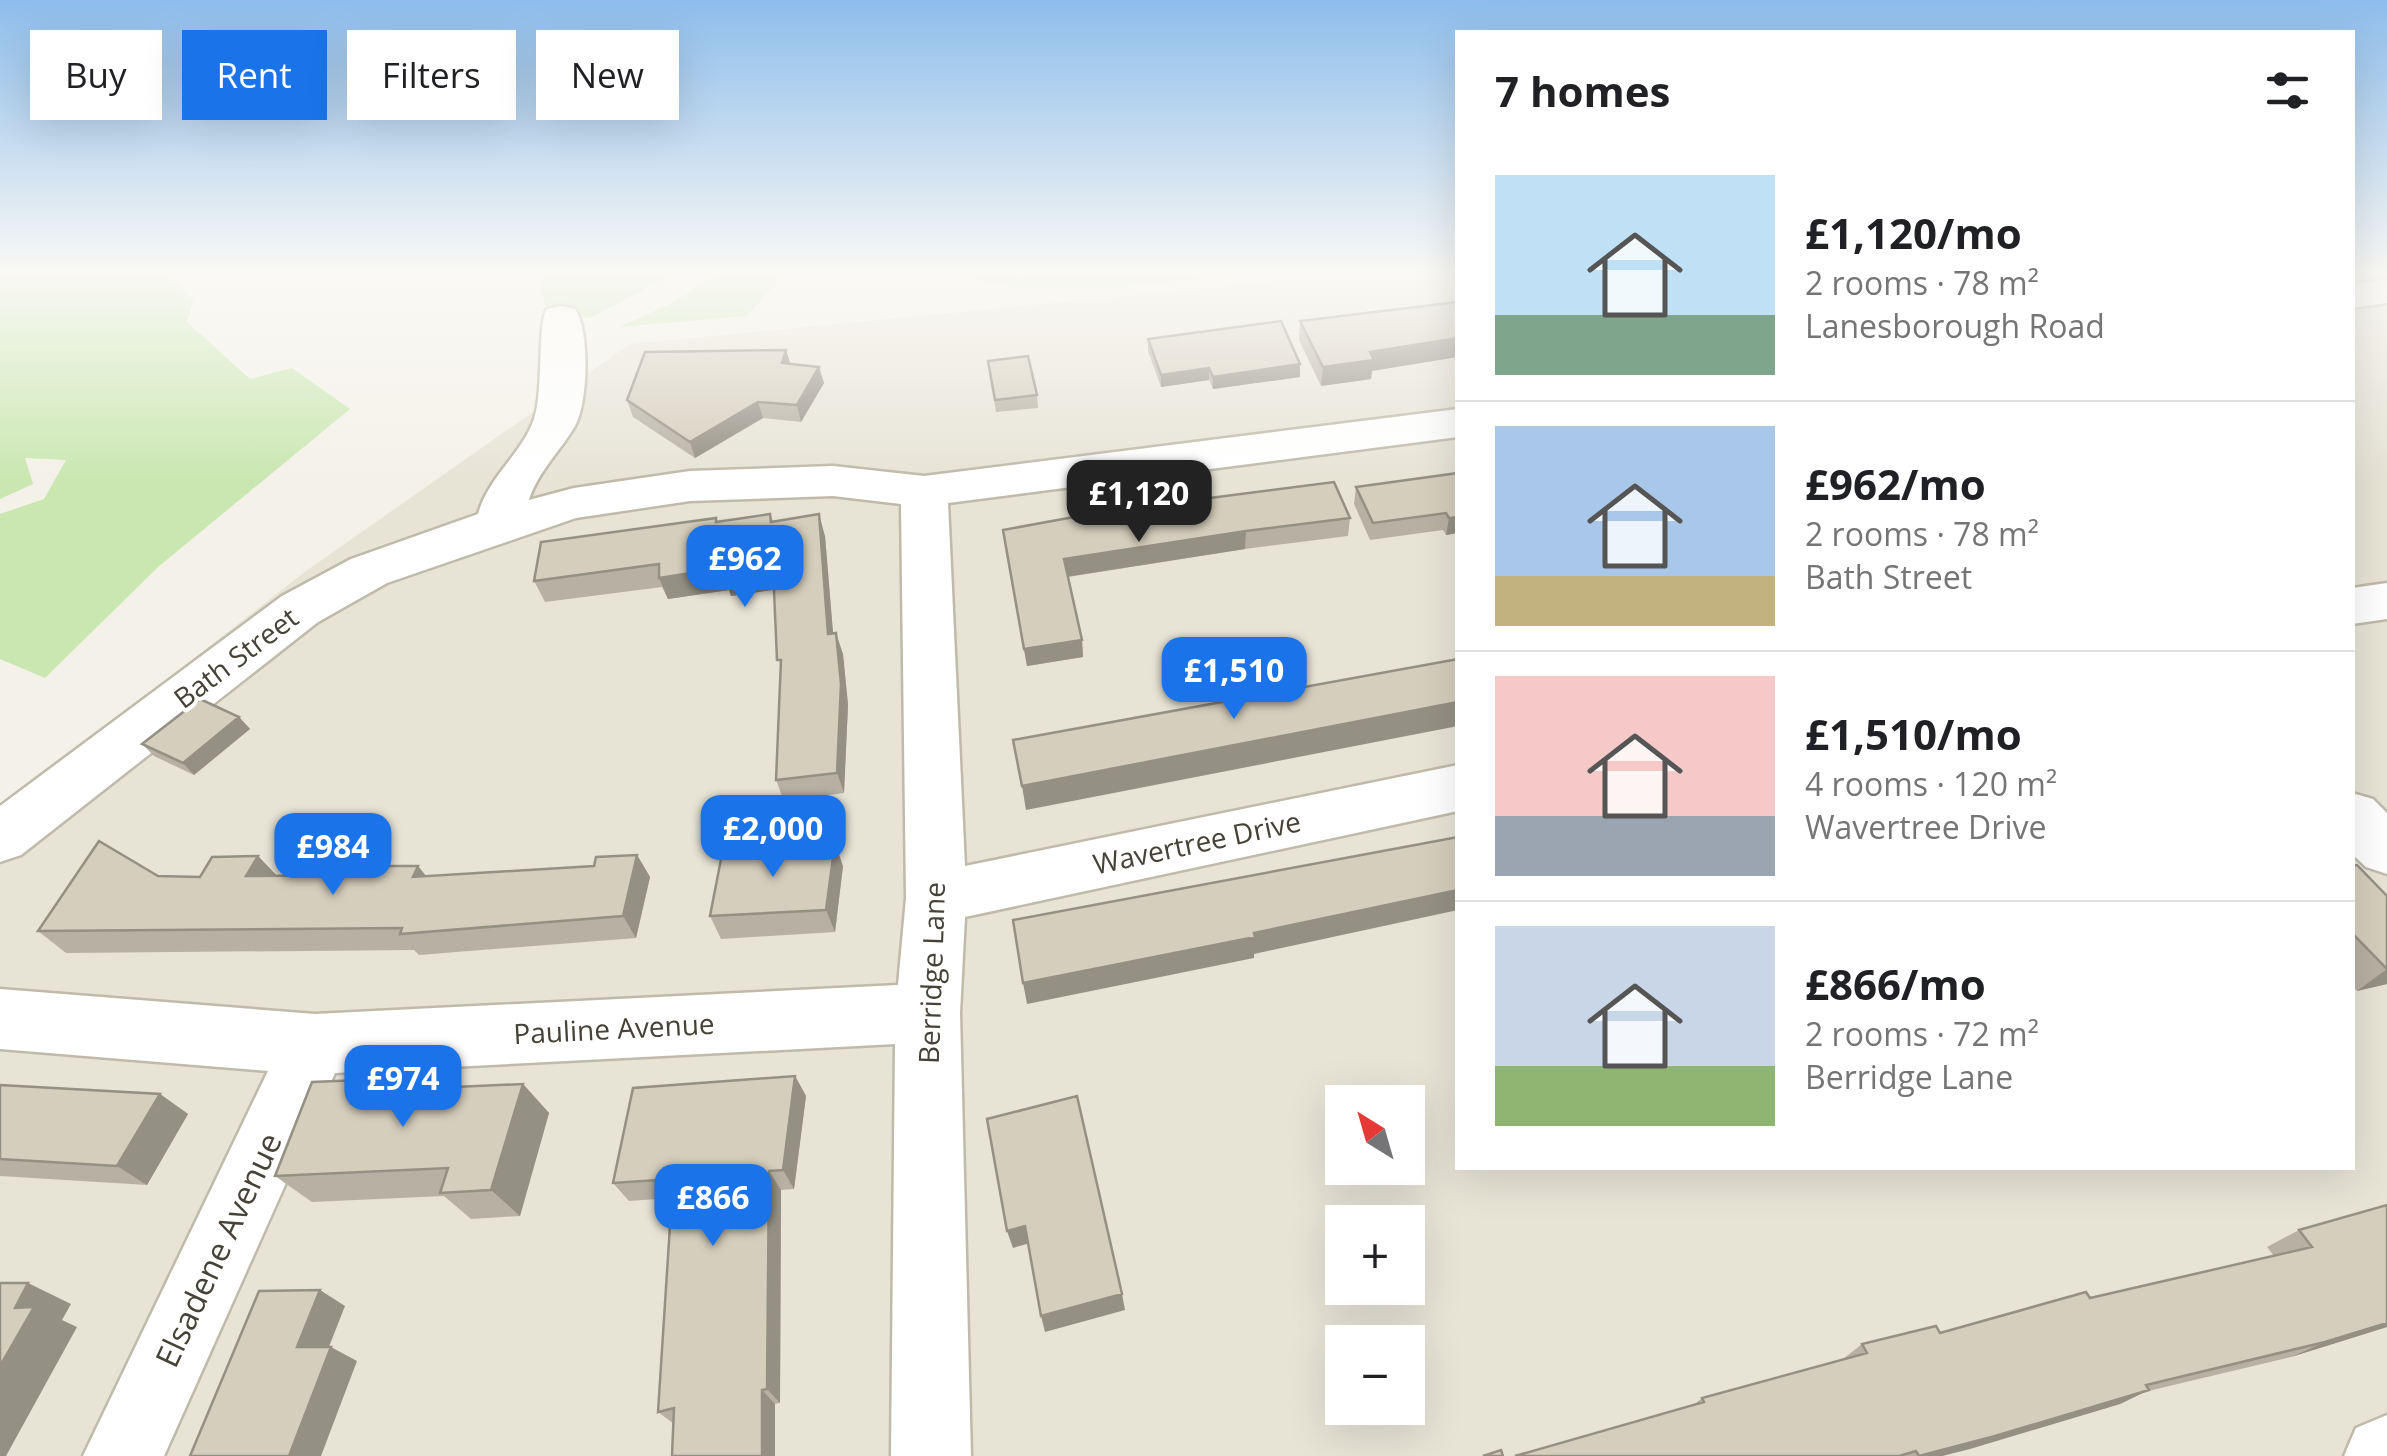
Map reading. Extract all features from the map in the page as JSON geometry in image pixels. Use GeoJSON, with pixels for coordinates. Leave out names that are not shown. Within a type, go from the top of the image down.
{"type":"FeatureCollection","features":[{"type":"Feature","properties":{"kind":"street"},"geometry":{"type":"LineString","coordinates":[[499,524],[507,493],[556,422],[565,366],[563,343]]}},
{"type":"Feature","properties":{"kind":"street","name":"Bath Street"},"geometry":{"type":"LineString","coordinates":[[0,838],[300,609],[369,571],[499,524],[574,502],[690,486],[833,481],[924,491],[1455,423]]}},
{"type":"Feature","properties":{"kind":"street","name":"Berridge Lane"},"geometry":{"type":"LineString","coordinates":[[924,491],[936,898],[928,1013],[930,1456]]}},
{"type":"Feature","properties":{"kind":"street"},"geometry":{"type":"LineString","coordinates":[[2355,606],[2387,601]]}},
{"type":"Feature","properties":{"kind":"street","name":"Wavertree Drive"},"geometry":{"type":"LineString","coordinates":[[936,898],[1455,789]]}},
{"type":"Feature","properties":{"kind":"street"},"geometry":{"type":"LineString","coordinates":[[2355,819],[2387,850]]}},
{"type":"Feature","properties":{"kind":"street","name":"Pauline Avenue"},"geometry":{"type":"LineString","coordinates":[[0,1019],[315,1044],[928,1013]]}},
{"type":"Feature","properties":{"kind":"street","name":"Elsadene Avenue"},"geometry":{"type":"LineString","coordinates":[[123,1456],[315,1044]]}},
{"type":"Feature","properties":{"kind":"shaded area"},"geometry":{"type":"Polygon","coordinates":[[[1455,343],[1455,1170],[2355,1170],[2355,343],[2387,343],[2387,1456],[0,1456],[0,809],[306,571],[630,344],[1455,343]]]}},
{"type":"Feature","properties":{"kind":"green space"},"geometry":{"type":"Polygon","coordinates":[[[0,343],[210,343],[250,379],[292,368],[350,409],[158,567],[45,678],[0,659],[0,514],[44,499],[66,460],[25,458],[33,484],[0,499],[0,343]]]}},
{"type":"Feature","properties":{"kind":"building"},"geometry":{"type":"Polygon","coordinates":[[[1149,343],[1291,343],[1300,364],[1213,377],[1209,368],[1161,375],[1149,343]]]}},
{"type":"Feature","properties":{"kind":"building"},"geometry":{"type":"Polygon","coordinates":[[[1311,343],[1427,343],[1370,352],[1374,360],[1323,367],[1311,343]]]}},
{"type":"Feature","properties":{"kind":"building"},"geometry":{"type":"Polygon","coordinates":[[[786,350],[782,363],[819,367],[797,405],[758,402],[690,442],[627,400],[645,352],[786,350]]]}},
{"type":"Feature","properties":{"kind":"building"},"geometry":{"type":"Polygon","coordinates":[[[1028,356],[1037,395],[995,400],[988,361],[1028,356]]]}},
{"type":"Feature","properties":{"kind":"building"},"geometry":{"type":"Polygon","coordinates":[[[1455,473],[1455,517],[1449,518],[1446,513],[1373,523],[1356,487],[1455,473]]]}},
{"type":"Feature","properties":{"kind":"building"},"geometry":{"type":"Polygon","coordinates":[[[1334,482],[1350,518],[1064,559],[1082,640],[1024,649],[1003,530],[1101,512],[1334,482]]]}},
{"type":"Feature","properties":{"kind":"building"},"geometry":{"type":"Polygon","coordinates":[[[770,514],[771,522],[819,514],[828,634],[836,633],[841,684],[837,773],[776,780],[781,660],[777,660],[773,567],[723,574],[723,568],[659,578],[659,564],[534,581],[541,542],[770,514]]]}},
{"type":"Feature","properties":{"kind":"building"},"geometry":{"type":"Polygon","coordinates":[[[1455,660],[1455,703],[1022,786],[1013,740],[1455,660]]]}},
{"type":"Feature","properties":{"kind":"building"},"geometry":{"type":"Polygon","coordinates":[[[200,699],[239,717],[183,763],[142,744],[200,699]]]}},
{"type":"Feature","properties":{"kind":"building"},"geometry":{"type":"Polygon","coordinates":[[[1455,838],[1455,891],[1254,933],[1255,937],[1023,983],[1013,920],[1455,838]]]}},
{"type":"Feature","properties":{"kind":"building"},"geometry":{"type":"Polygon","coordinates":[[[99,841],[158,876],[200,877],[212,857],[258,856],[246,876],[358,875],[362,866],[418,866],[413,877],[594,866],[596,857],[637,855],[623,916],[400,934],[402,928],[38,931],[99,841]]]}},
{"type":"Feature","properties":{"kind":"building"},"geometry":{"type":"Polygon","coordinates":[[[835,843],[826,910],[710,916],[723,849],[835,843]]]}},
{"type":"Feature","properties":{"kind":"building"},"geometry":{"type":"Polygon","coordinates":[[[2355,865],[2387,896],[2387,969],[2355,936],[2355,865]]]}},
{"type":"Feature","properties":{"kind":"building"},"geometry":{"type":"Polygon","coordinates":[[[795,1076],[783,1170],[769,1171],[767,1389],[762,1390],[762,1456],[672,1456],[674,1408],[658,1412],[673,1179],[613,1183],[633,1088],[795,1076]]]}},
{"type":"Feature","properties":{"kind":"building"},"geometry":{"type":"Polygon","coordinates":[[[437,1077],[433,1088],[523,1084],[491,1190],[440,1193],[448,1168],[275,1176],[312,1082],[437,1077]]]}},
{"type":"Feature","properties":{"kind":"building"},"geometry":{"type":"Polygon","coordinates":[[[0,1085],[160,1094],[117,1166],[0,1159],[0,1085]]]}},
{"type":"Feature","properties":{"kind":"building"},"geometry":{"type":"Polygon","coordinates":[[[1077,1096],[1122,1294],[1041,1316],[1025,1226],[1007,1231],[987,1119],[1077,1096]]]}},
{"type":"Feature","properties":{"kind":"building"},"geometry":{"type":"Polygon","coordinates":[[[2387,1205],[2387,1323],[2325,1342],[2146,1385],[2149,1390],[1919,1456],[1916,1451],[1899,1456],[1515,1456],[1704,1402],[1702,1398],[1867,1353],[1862,1344],[1936,1326],[1940,1333],[2086,1292],[2090,1298],[2312,1247],[2299,1230],[2387,1205]]]}},
{"type":"Feature","properties":{"kind":"building"},"geometry":{"type":"Polygon","coordinates":[[[0,1283],[28,1283],[15,1308],[34,1307],[0,1366],[0,1283]]]}},
{"type":"Feature","properties":{"kind":"building"},"geometry":{"type":"Polygon","coordinates":[[[320,1290],[297,1347],[331,1347],[289,1456],[190,1456],[259,1291],[320,1290]]]}}]}
